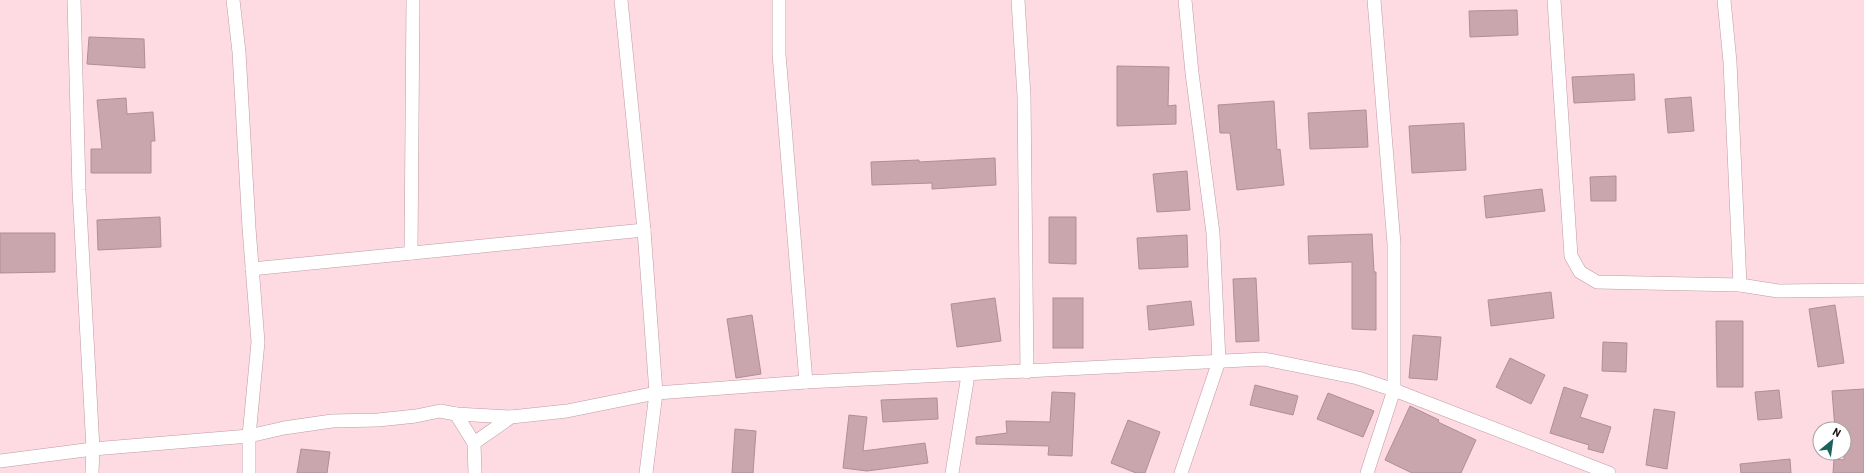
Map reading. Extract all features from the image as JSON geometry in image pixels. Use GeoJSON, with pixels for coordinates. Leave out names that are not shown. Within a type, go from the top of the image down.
{"type":"FeatureCollection","features":[{"type":"Feature","properties":{"kind":"street"},"geometry":{"type":"LineString","coordinates":[[74,0],[79,190],[93,449],[92,473]]}},
{"type":"Feature","properties":{"kind":"street"},"geometry":{"type":"LineString","coordinates":[[233,0],[239,52],[252,269],[258,342],[249,436],[249,473]]}},
{"type":"Feature","properties":{"kind":"street"},"geometry":{"type":"LineString","coordinates":[[411,253],[412,0]]}},
{"type":"Feature","properties":{"kind":"street"},"geometry":{"type":"LineString","coordinates":[[621,0],[644,230],[656,393],[646,473]]}},
{"type":"Feature","properties":{"kind":"street"},"geometry":{"type":"LineString","coordinates":[[779,0],[779,54],[806,382]]}},
{"type":"Feature","properties":{"kind":"street"},"geometry":{"type":"LineString","coordinates":[[1018,0],[1024,96],[1027,372]]}},
{"type":"Feature","properties":{"kind":"street"},"geometry":{"type":"LineString","coordinates":[[1181,473],[1219,362],[1213,233],[1192,73],[1185,0]]}},
{"type":"Feature","properties":{"kind":"street"},"geometry":{"type":"LineString","coordinates":[[1367,473],[1394,390],[1394,244],[1374,0]]}},
{"type":"Feature","properties":{"kind":"street"},"geometry":{"type":"LineString","coordinates":[[1554,0],[1571,256],[1580,272],[1597,282],[1740,286],[1778,291],[1864,290]]}},
{"type":"Feature","properties":{"kind":"street"},"geometry":{"type":"LineString","coordinates":[[1724,0],[1730,62],[1740,286]]}},
{"type":"Feature","properties":{"kind":"street"},"geometry":{"type":"LineString","coordinates":[[252,269],[644,230]]}},
{"type":"Feature","properties":{"kind":"street"},"geometry":{"type":"LineString","coordinates":[[0,461],[93,449],[249,436],[284,428],[332,422],[409,417],[440,412],[511,417],[567,411],[656,393],[806,382],[1264,359],[1358,378],[1394,390],[1609,473]]}},
{"type":"Feature","properties":{"kind":"street"},"geometry":{"type":"LineString","coordinates":[[952,473],[968,375]]}},
{"type":"Feature","properties":{"kind":"street"},"geometry":{"type":"LineString","coordinates":[[456,414],[474,443],[475,473]]}},
{"type":"Feature","properties":{"kind":"street"},"geometry":{"type":"LineString","coordinates":[[474,443],[511,417]]}},
{"type":"Feature","properties":{"kind":"building"},"geometry":{"type":"Polygon","coordinates":[[[1517,10],[1518,35],[1470,37],[1469,11],[1517,10]]]}},
{"type":"Feature","properties":{"kind":"building"},"geometry":{"type":"Polygon","coordinates":[[[89,37],[144,39],[145,68],[87,64],[89,37]]]}},
{"type":"Feature","properties":{"kind":"building"},"geometry":{"type":"Polygon","coordinates":[[[1117,66],[1169,67],[1168,106],[1176,105],[1176,124],[1117,126],[1117,66]]]}},
{"type":"Feature","properties":{"kind":"building"},"geometry":{"type":"Polygon","coordinates":[[[1634,74],[1635,100],[1574,103],[1572,77],[1634,74]]]}},
{"type":"Feature","properties":{"kind":"building"},"geometry":{"type":"Polygon","coordinates":[[[1691,97],[1694,131],[1668,133],[1665,99],[1691,97]]]}},
{"type":"Feature","properties":{"kind":"building"},"geometry":{"type":"Polygon","coordinates":[[[126,98],[127,114],[153,112],[155,141],[151,141],[151,173],[91,173],[91,149],[102,149],[97,100],[126,98]]]}},
{"type":"Feature","properties":{"kind":"building"},"geometry":{"type":"Polygon","coordinates":[[[1274,101],[1277,150],[1280,149],[1284,185],[1237,190],[1230,133],[1220,133],[1218,105],[1274,101]]]}},
{"type":"Feature","properties":{"kind":"building"},"geometry":{"type":"Polygon","coordinates":[[[1366,110],[1368,147],[1310,149],[1308,113],[1366,110]]]}},
{"type":"Feature","properties":{"kind":"building"},"geometry":{"type":"Polygon","coordinates":[[[1464,123],[1466,170],[1412,173],[1409,126],[1464,123]]]}},
{"type":"Feature","properties":{"kind":"building"},"geometry":{"type":"Polygon","coordinates":[[[995,158],[996,185],[932,189],[932,183],[872,185],[871,162],[919,160],[919,162],[995,158]]]}},
{"type":"Feature","properties":{"kind":"building"},"geometry":{"type":"Polygon","coordinates":[[[1187,171],[1190,210],[1157,212],[1153,174],[1187,171]]]}},
{"type":"Feature","properties":{"kind":"building"},"geometry":{"type":"Polygon","coordinates":[[[1616,176],[1616,201],[1591,201],[1590,177],[1616,176]]]}},
{"type":"Feature","properties":{"kind":"building"},"geometry":{"type":"Polygon","coordinates":[[[1542,189],[1545,211],[1486,218],[1484,196],[1542,189]]]}},
{"type":"Feature","properties":{"kind":"building"},"geometry":{"type":"Polygon","coordinates":[[[160,217],[161,247],[98,250],[97,220],[160,217]]]}},
{"type":"Feature","properties":{"kind":"building"},"geometry":{"type":"Polygon","coordinates":[[[1049,217],[1076,217],[1076,264],[1049,263],[1049,217]]]}},
{"type":"Feature","properties":{"kind":"building"},"geometry":{"type":"Polygon","coordinates":[[[0,233],[55,233],[55,272],[0,273],[0,233]]]}},
{"type":"Feature","properties":{"kind":"building"},"geometry":{"type":"Polygon","coordinates":[[[1372,234],[1374,272],[1376,272],[1376,330],[1352,329],[1352,262],[1309,264],[1308,236],[1372,234]]]}},
{"type":"Feature","properties":{"kind":"building"},"geometry":{"type":"Polygon","coordinates":[[[1187,235],[1188,267],[1139,269],[1137,238],[1187,235]]]}},
{"type":"Feature","properties":{"kind":"building"},"geometry":{"type":"Polygon","coordinates":[[[1256,278],[1259,341],[1236,342],[1233,279],[1256,278]]]}},
{"type":"Feature","properties":{"kind":"building"},"geometry":{"type":"Polygon","coordinates":[[[1551,292],[1554,318],[1491,326],[1488,300],[1551,292]]]}},
{"type":"Feature","properties":{"kind":"building"},"geometry":{"type":"Polygon","coordinates":[[[995,298],[1001,341],[957,347],[951,304],[995,298]]]}},
{"type":"Feature","properties":{"kind":"building"},"geometry":{"type":"Polygon","coordinates":[[[1053,298],[1083,298],[1083,348],[1053,348],[1053,298]]]}},
{"type":"Feature","properties":{"kind":"building"},"geometry":{"type":"Polygon","coordinates":[[[1191,301],[1194,325],[1149,330],[1147,306],[1191,301]]]}},
{"type":"Feature","properties":{"kind":"building"},"geometry":{"type":"Polygon","coordinates":[[[1835,305],[1844,363],[1818,367],[1809,309],[1835,305]]]}},
{"type":"Feature","properties":{"kind":"building"},"geometry":{"type":"Polygon","coordinates":[[[752,315],[761,374],[736,378],[727,319],[752,315]]]}},
{"type":"Feature","properties":{"kind":"building"},"geometry":{"type":"Polygon","coordinates":[[[1716,321],[1743,321],[1743,387],[1717,387],[1716,321]]]}},
{"type":"Feature","properties":{"kind":"building"},"geometry":{"type":"Polygon","coordinates":[[[1413,335],[1441,337],[1437,380],[1409,378],[1413,335]]]}},
{"type":"Feature","properties":{"kind":"building"},"geometry":{"type":"Polygon","coordinates":[[[1603,342],[1627,343],[1626,372],[1602,371],[1603,342]]]}},
{"type":"Feature","properties":{"kind":"building"},"geometry":{"type":"Polygon","coordinates":[[[1510,358],[1545,375],[1531,404],[1496,387],[1510,358]]]}},
{"type":"Feature","properties":{"kind":"building"},"geometry":{"type":"Polygon","coordinates":[[[1255,385],[1298,396],[1293,415],[1250,405],[1255,385]]]}},
{"type":"Feature","properties":{"kind":"building"},"geometry":{"type":"Polygon","coordinates":[[[1564,387],[1588,395],[1580,417],[1611,427],[1603,453],[1588,449],[1589,445],[1550,433],[1564,387]]]}},
{"type":"Feature","properties":{"kind":"building"},"geometry":{"type":"Polygon","coordinates":[[[1864,389],[1864,473],[1833,473],[1834,461],[1852,461],[1852,421],[1834,421],[1832,391],[1864,389]]]}},
{"type":"Feature","properties":{"kind":"building"},"geometry":{"type":"Polygon","coordinates":[[[1779,390],[1782,418],[1758,420],[1755,392],[1779,390]]]}},
{"type":"Feature","properties":{"kind":"building"},"geometry":{"type":"Polygon","coordinates":[[[1052,392],[1075,393],[1072,456],[1048,455],[1049,446],[976,444],[976,437],[1007,433],[1006,421],[1050,422],[1052,392]]]}},
{"type":"Feature","properties":{"kind":"building"},"geometry":{"type":"Polygon","coordinates":[[[1328,393],[1374,411],[1363,437],[1317,419],[1328,393]]]}},
{"type":"Feature","properties":{"kind":"building"},"geometry":{"type":"Polygon","coordinates":[[[937,398],[938,419],[883,422],[881,400],[937,398]]]}},
{"type":"Feature","properties":{"kind":"building"},"geometry":{"type":"Polygon","coordinates":[[[1410,406],[1439,420],[1438,422],[1476,440],[1461,473],[1412,473],[1385,460],[1410,406]]]}},
{"type":"Feature","properties":{"kind":"building"},"geometry":{"type":"Polygon","coordinates":[[[1654,409],[1675,412],[1667,469],[1646,465],[1654,409]]]}},
{"type":"Feature","properties":{"kind":"building"},"geometry":{"type":"Polygon","coordinates":[[[849,415],[867,417],[863,451],[925,443],[928,463],[867,471],[843,468],[849,415]]]}},
{"type":"Feature","properties":{"kind":"building"},"geometry":{"type":"Polygon","coordinates":[[[1128,420],[1160,432],[1145,473],[1136,473],[1111,463],[1128,420]]]}},
{"type":"Feature","properties":{"kind":"building"},"geometry":{"type":"Polygon","coordinates":[[[735,429],[756,431],[753,473],[732,473],[735,429]]]}},
{"type":"Feature","properties":{"kind":"building"},"geometry":{"type":"Polygon","coordinates":[[[301,449],[330,452],[327,473],[297,473],[301,449]]]}},
{"type":"Feature","properties":{"kind":"building"},"geometry":{"type":"Polygon","coordinates":[[[1790,459],[1791,473],[1741,473],[1740,464],[1790,459]]]}}]}
